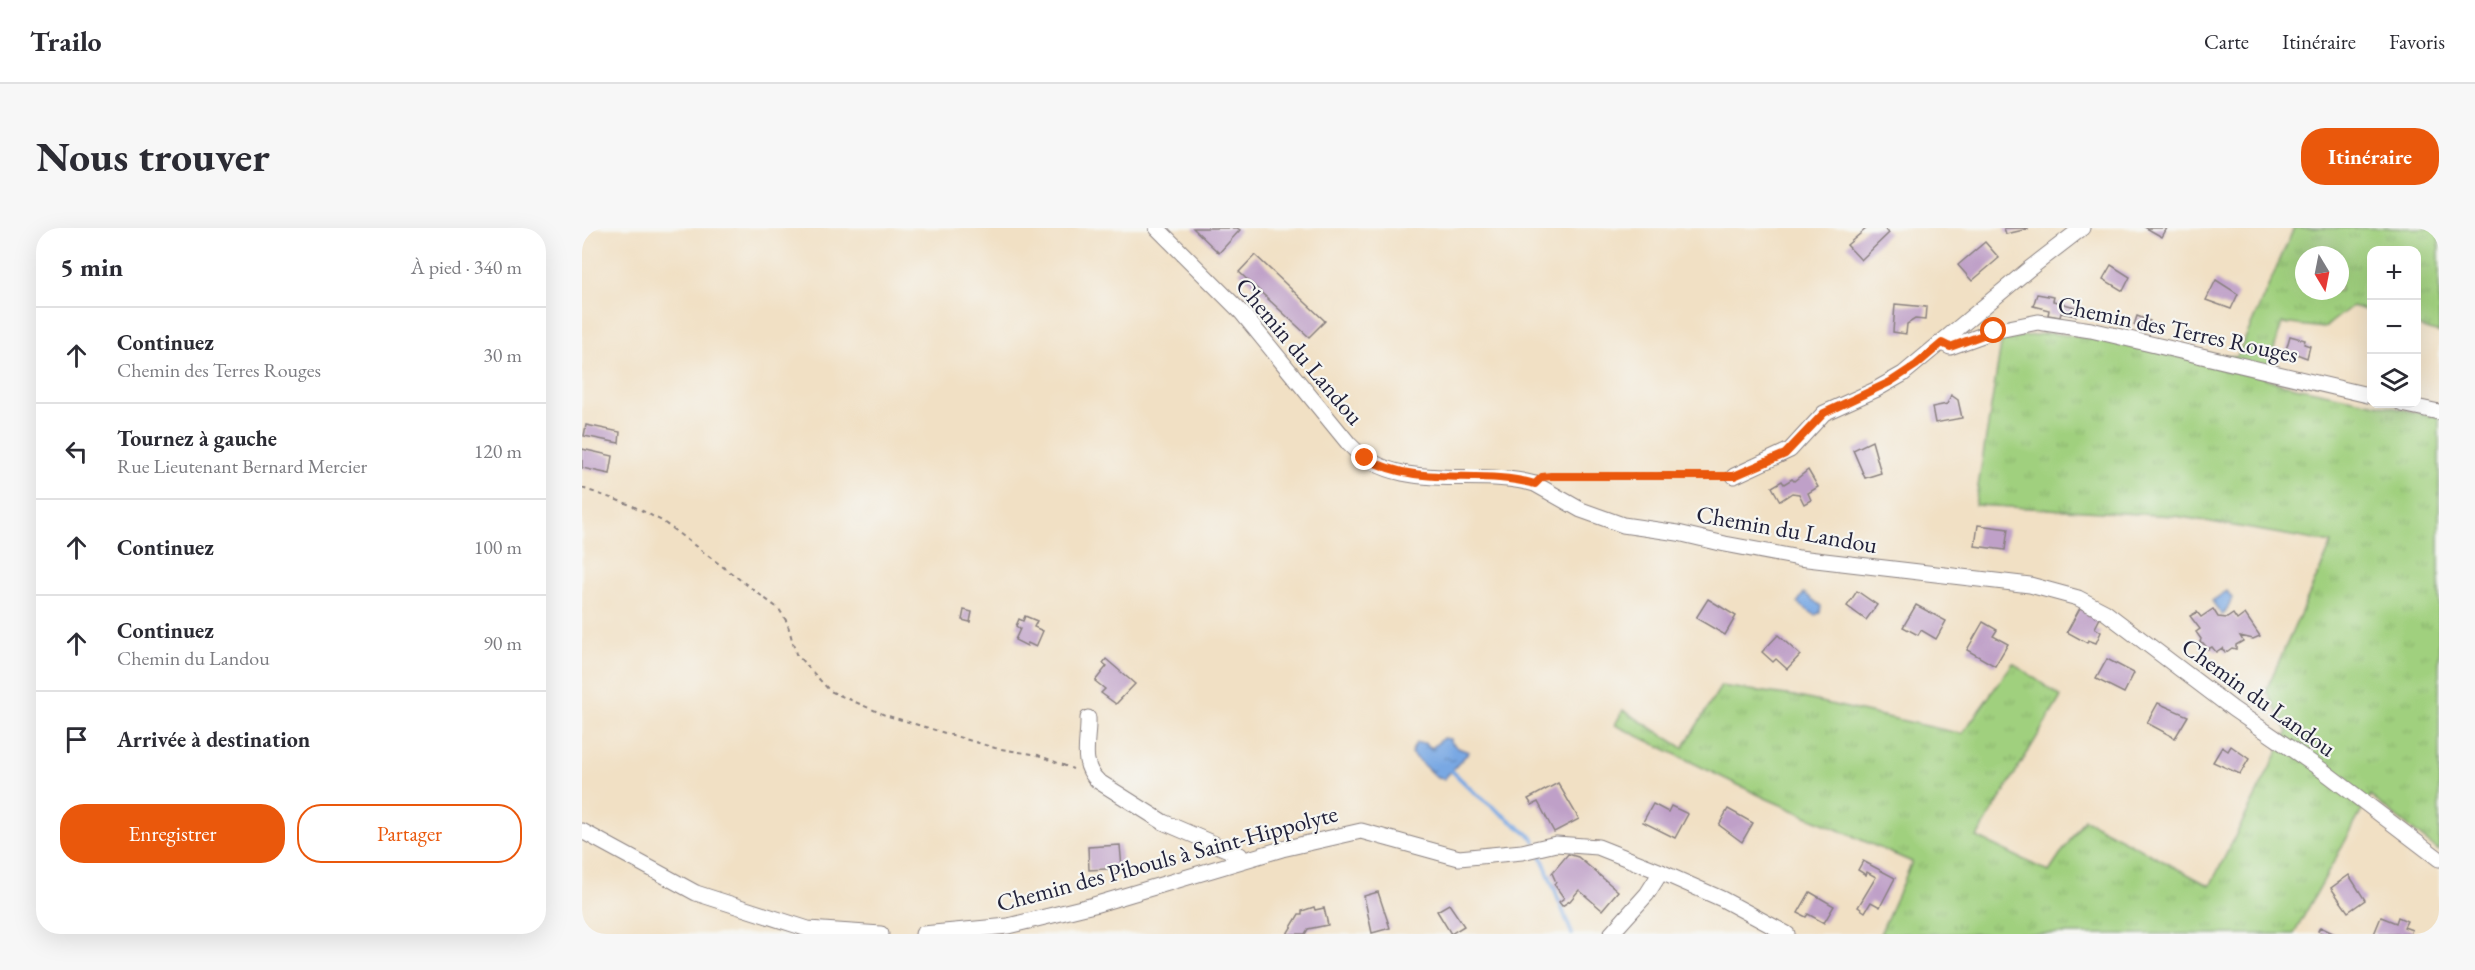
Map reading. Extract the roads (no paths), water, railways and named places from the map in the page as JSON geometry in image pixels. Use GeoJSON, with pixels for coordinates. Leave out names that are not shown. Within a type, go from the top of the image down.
{"type":"FeatureCollection","features":[{"type":"Feature","properties":{"kind":"street","name":"Chemin du Landou"},"geometry":{"type":"LineString","coordinates":[[1157,228],[1242,313],[1349,444],[1365,458],[1386,468],[1426,477],[1498,478],[1535,484],[1581,510],[1623,525],[1678,533],[1799,558],[2030,585],[2078,598],[2105,612],[2233,709],[2322,770],[2439,859]]}},
{"type":"Feature","properties":{"kind":"street"},"geometry":{"type":"LineString","coordinates":[[1734,476],[1785,454],[1824,413],[1890,382],[1916,365],[2029,269],[2082,228]]}},
{"type":"Feature","properties":{"kind":"street","name":"Chemin des Terres Rouges"},"geometry":{"type":"LineString","coordinates":[[1942,343],[1950,347],[1994,331],[2038,322],[2091,330],[2367,395]]}},
{"type":"Feature","properties":{"kind":"street"},"geometry":{"type":"LineString","coordinates":[[2420,408],[2439,412]]}},
{"type":"Feature","properties":{"kind":"street"},"geometry":{"type":"LineString","coordinates":[[1088,718],[1086,746],[1088,766],[1098,781],[1154,817],[1240,855],[1241,860]]}},
{"type":"Feature","properties":{"kind":"street"},"geometry":{"type":"LineString","coordinates":[[582,831],[696,893],[808,929],[881,934]]}},
{"type":"Feature","properties":{"kind":"street","name":"Chemin des Pibouls à Saint-Hippolyte"},"geometry":{"type":"LineString","coordinates":[[923,934],[1008,930],[1241,860],[1361,831],[1459,858],[1522,852],[1556,844],[1598,847],[1722,899],[1787,934]]}},
{"type":"Feature","properties":{"kind":"street"},"geometry":{"type":"LineString","coordinates":[[1611,934],[1647,894],[1661,872]]}},
{"type":"Feature","properties":{"kind":"water"},"geometry":{"type":"Polygon","coordinates":[[[2227,591],[2232,598],[2222,615],[2212,601],[2227,591]]]}},
{"type":"Feature","properties":{"kind":"water"},"geometry":{"type":"Polygon","coordinates":[[[1804,593],[1821,606],[1820,613],[1815,615],[1797,603],[1804,593]]]}},
{"type":"Feature","properties":{"kind":"water"},"geometry":{"type":"Polygon","coordinates":[[[1443,738],[1451,739],[1450,741],[1458,748],[1469,752],[1444,779],[1437,778],[1411,753],[1416,743],[1424,743],[1432,748],[1443,738]]]}},
{"type":"Feature","properties":{"kind":"waterway"},"geometry":{"type":"LineString","coordinates":[[1451,770],[1476,794],[1533,838],[1535,842]]}},
{"type":"Feature","properties":{"kind":"waterway"},"geometry":{"type":"LineString","coordinates":[[1540,853],[1572,934]]}}]}
